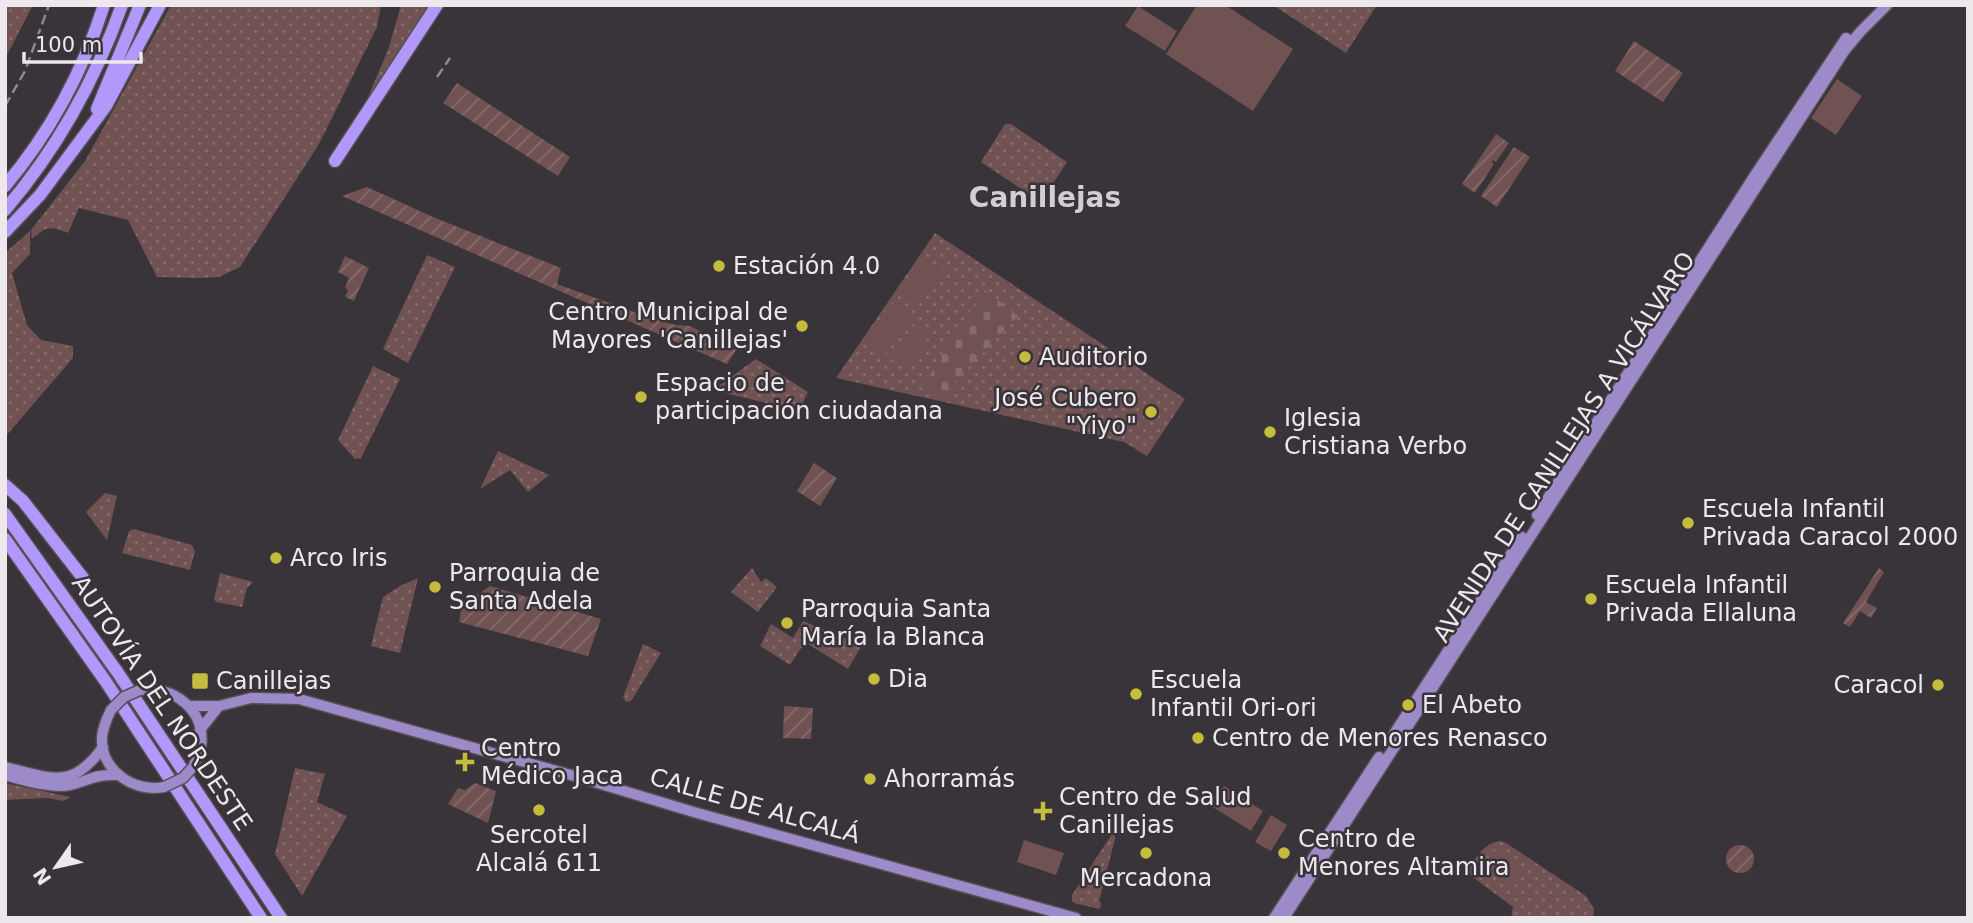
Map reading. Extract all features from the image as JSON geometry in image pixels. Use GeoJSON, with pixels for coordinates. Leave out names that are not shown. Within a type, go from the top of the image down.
{"type":"FeatureCollection","features":[{"type":"Feature","properties":{"kind":"highway"},"geometry":{"type":"LineString","coordinates":[[5,187],[61,105],[84,60],[104,5]]}},
{"type":"Feature","properties":{"kind":"highway"},"geometry":{"type":"LineString","coordinates":[[5,210],[40,166],[74,113],[97,67],[122,5]]}},
{"type":"Feature","properties":{"kind":"highway"},"geometry":{"type":"LineString","coordinates":[[87,132],[140,5]]}},
{"type":"Feature","properties":{"kind":"highway"},"geometry":{"type":"LineString","coordinates":[[5,232],[40,195],[106,106],[160,5]]}},
{"type":"Feature","properties":{"kind":"highway"},"geometry":{"type":"LineString","coordinates":[[335,161],[437,5]]}},
{"type":"Feature","properties":{"kind":"highway"},"geometry":{"type":"LineString","coordinates":[[5,485],[23,502],[83,578]]}},
{"type":"Feature","properties":{"kind":"highway","name":"AUTOVÍA DEL NORDESTE"},"geometry":{"type":"LineString","coordinates":[[5,514],[118,673],[281,918]]}},
{"type":"Feature","properties":{"kind":"highway","name":"AUTOVÍA DEL NORDESTE"},"geometry":{"type":"LineString","coordinates":[[5,539],[106,682],[261,918]]}},
{"type":"Feature","properties":{"kind":"main road","name":"AVENIDA DE CANILLEJAS A VICÁLVARO"},"geometry":{"type":"LineString","coordinates":[[1284,918],[1357,797],[1840,45],[1877,5]]}},
{"type":"Feature","properties":{"kind":"main road","name":"AVENIDA DE CANILLEJAS A VICÁLVARO"},"geometry":{"type":"LineString","coordinates":[[1274,918],[1357,797],[1845,50],[1887,5]]}},
{"type":"Feature","properties":{"kind":"main road"},"geometry":{"type":"LineString","coordinates":[[156,689],[177,695],[188,706],[198,721],[201,748],[193,767],[183,778],[164,787],[149,789],[125,781],[118,775],[106,757],[102,737],[111,710],[124,697],[140,690],[156,689]]}},
{"type":"Feature","properties":{"kind":"main road","name":"CALLE DE ALCALÁ"},"geometry":{"type":"LineString","coordinates":[[188,706],[219,706],[251,698],[299,699],[1076,918]]}},
{"type":"Feature","properties":{"kind":"main road"},"geometry":{"type":"LineString","coordinates":[[200,730],[219,706]]}},
{"type":"Feature","properties":{"kind":"main road"},"geometry":{"type":"LineString","coordinates":[[5,767],[63,778],[89,766],[103,747]]}},
{"type":"Feature","properties":{"kind":"main road"},"geometry":{"type":"LineString","coordinates":[[5,775],[60,786],[100,775],[118,775]]}},
{"type":"Feature","properties":{"kind":"green space"},"geometry":{"type":"Polygon","coordinates":[[[5,5],[33,5],[5,59],[5,5]]]}},
{"type":"Feature","properties":{"kind":"green space"},"geometry":{"type":"Polygon","coordinates":[[[171,5],[381,5],[377,27],[319,144],[240,267],[219,277],[157,277],[128,220],[79,208],[68,233],[49,229],[32,239],[31,230],[85,161],[171,5]]]}},
{"type":"Feature","properties":{"kind":"green space"},"geometry":{"type":"Polygon","coordinates":[[[401,5],[429,5],[365,104],[388,50],[401,5]]]}},
{"type":"Feature","properties":{"kind":"green space"},"geometry":{"type":"Polygon","coordinates":[[[1197,5],[1225,5],[1293,49],[1253,111],[1166,54],[1197,5]]]}},
{"type":"Feature","properties":{"kind":"green space"},"geometry":{"type":"Polygon","coordinates":[[[1273,5],[1377,5],[1346,53],[1273,5]]]}},
{"type":"Feature","properties":{"kind":"green space"},"geometry":{"type":"Polygon","coordinates":[[[1138,6],[1177,31],[1165,51],[1125,26],[1138,6]]]}},
{"type":"Feature","properties":{"kind":"green space"},"geometry":{"type":"Polygon","coordinates":[[[1634,41],[1683,73],[1663,102],[1615,71],[1634,41]]]}},
{"type":"Feature","properties":{"kind":"green space"},"geometry":{"type":"Polygon","coordinates":[[[1837,79],[1862,96],[1836,135],[1811,118],[1837,79]]]}},
{"type":"Feature","properties":{"kind":"green space"},"geometry":{"type":"Polygon","coordinates":[[[457,83],[570,157],[558,176],[443,103],[457,83]]]}},
{"type":"Feature","properties":{"kind":"green space"},"geometry":{"type":"Polygon","coordinates":[[[1005,124],[1011,124],[1067,162],[1041,202],[981,162],[1005,124]]]}},
{"type":"Feature","properties":{"kind":"green space"},"geometry":{"type":"Polygon","coordinates":[[[1496,134],[1509,143],[1496,162],[1493,160],[1494,164],[1475,193],[1462,184],[1496,134]]]}},
{"type":"Feature","properties":{"kind":"green space"},"geometry":{"type":"Polygon","coordinates":[[[1514,147],[1530,157],[1497,207],[1481,196],[1514,147]]]}},
{"type":"Feature","properties":{"kind":"green space"},"geometry":{"type":"Polygon","coordinates":[[[367,187],[433,217],[561,268],[557,284],[648,317],[690,326],[736,350],[727,364],[342,196],[367,187]]]}},
{"type":"Feature","properties":{"kind":"green space"},"geometry":{"type":"Polygon","coordinates":[[[30,231],[30,254],[12,273],[27,325],[41,340],[73,346],[73,358],[5,437],[5,253],[30,231]]]}},
{"type":"Feature","properties":{"kind":"green space"},"geometry":{"type":"Polygon","coordinates":[[[935,233],[1185,399],[1147,456],[1124,442],[836,378],[935,233]]]}},
{"type":"Feature","properties":{"kind":"green space"},"geometry":{"type":"Polygon","coordinates":[[[427,255],[455,267],[408,363],[383,349],[427,255]]]}},
{"type":"Feature","properties":{"kind":"green space"},"geometry":{"type":"Polygon","coordinates":[[[345,256],[369,268],[354,301],[345,297],[349,278],[338,272],[345,256]]]}},
{"type":"Feature","properties":{"kind":"green space"},"geometry":{"type":"Polygon","coordinates":[[[922,256],[943,270],[917,308],[896,294],[922,256]]]}},
{"type":"Feature","properties":{"kind":"green space"},"geometry":{"type":"Polygon","coordinates":[[[985,290],[1018,316],[961,375],[943,398],[932,396],[921,387],[941,361],[938,359],[985,290]]]}},
{"type":"Feature","properties":{"kind":"green space"},"geometry":{"type":"Polygon","coordinates":[[[891,303],[912,317],[885,355],[865,341],[891,303]]]}},
{"type":"Feature","properties":{"kind":"green space"},"geometry":{"type":"Polygon","coordinates":[[[917,321],[932,331],[906,369],[891,359],[917,321]]]}},
{"type":"Feature","properties":{"kind":"green space"},"geometry":{"type":"Polygon","coordinates":[[[756,359],[808,392],[799,411],[713,390],[756,359]]]}},
{"type":"Feature","properties":{"kind":"green space"},"geometry":{"type":"Polygon","coordinates":[[[373,366],[400,379],[361,458],[355,459],[338,440],[373,366]]]}},
{"type":"Feature","properties":{"kind":"green space"},"geometry":{"type":"Polygon","coordinates":[[[498,451],[549,475],[528,492],[510,470],[480,489],[498,451]]]}},
{"type":"Feature","properties":{"kind":"green space"},"geometry":{"type":"Polygon","coordinates":[[[814,463],[837,478],[820,506],[797,491],[814,463]]]}},
{"type":"Feature","properties":{"kind":"green space"},"geometry":{"type":"Polygon","coordinates":[[[105,493],[117,496],[107,540],[86,512],[105,493]]]}},
{"type":"Feature","properties":{"kind":"green space"},"geometry":{"type":"Polygon","coordinates":[[[134,529],[192,545],[195,551],[190,570],[122,553],[129,531],[134,529]]]}},
{"type":"Feature","properties":{"kind":"green space"},"geometry":{"type":"Polygon","coordinates":[[[752,568],[761,582],[766,578],[777,587],[758,612],[731,592],[752,568]]]}},
{"type":"Feature","properties":{"kind":"green space"},"geometry":{"type":"Polygon","coordinates":[[[1879,568],[1884,572],[1866,602],[1877,608],[1871,618],[1860,611],[1850,627],[1843,623],[1879,568]]]}},
{"type":"Feature","properties":{"kind":"green space"},"geometry":{"type":"Polygon","coordinates":[[[220,573],[253,582],[247,588],[242,607],[216,602],[214,599],[220,573]]]}},
{"type":"Feature","properties":{"kind":"green space"},"geometry":{"type":"Polygon","coordinates":[[[418,578],[400,653],[371,646],[383,597],[418,578]]]}},
{"type":"Feature","properties":{"kind":"green space"},"geometry":{"type":"Polygon","coordinates":[[[490,586],[601,619],[588,656],[459,622],[462,605],[490,586]]]}},
{"type":"Feature","properties":{"kind":"green space"},"geometry":{"type":"Polygon","coordinates":[[[803,621],[862,645],[848,669],[805,642],[790,665],[760,646],[771,624],[793,638],[803,621]]]}},
{"type":"Feature","properties":{"kind":"green space"},"geometry":{"type":"Polygon","coordinates":[[[643,644],[661,653],[631,701],[626,702],[623,697],[643,644]]]}},
{"type":"Feature","properties":{"kind":"green space"},"geometry":{"type":"Polygon","coordinates":[[[784,706],[813,708],[811,739],[783,738],[784,706]]]}},
{"type":"Feature","properties":{"kind":"green space"},"geometry":{"type":"Polygon","coordinates":[[[295,768],[325,774],[317,802],[347,816],[302,896],[275,854],[295,768]]]}},
{"type":"Feature","properties":{"kind":"green space"},"geometry":{"type":"Polygon","coordinates":[[[5,783],[70,797],[64,801],[47,798],[5,800],[5,783]]]}},
{"type":"Feature","properties":{"kind":"green space"},"geometry":{"type":"Polygon","coordinates":[[[475,783],[496,791],[488,823],[448,804],[458,788],[465,790],[475,783]]]}},
{"type":"Feature","properties":{"kind":"green space"},"geometry":{"type":"Polygon","coordinates":[[[1224,786],[1263,811],[1251,831],[1211,806],[1224,786]]]}},
{"type":"Feature","properties":{"kind":"green space"},"geometry":{"type":"Polygon","coordinates":[[[1271,815],[1287,825],[1271,851],[1255,842],[1271,815]]]}},
{"type":"Feature","properties":{"kind":"green space"},"geometry":{"type":"Polygon","coordinates":[[[1112,834],[1115,839],[1099,901],[1100,909],[1074,903],[1072,895],[1112,834]]]}},
{"type":"Feature","properties":{"kind":"green space"},"geometry":{"type":"Polygon","coordinates":[[[1024,840],[1064,853],[1056,875],[1017,862],[1024,840]]]}},
{"type":"Feature","properties":{"kind":"green space"},"geometry":{"type":"Polygon","coordinates":[[[1500,841],[1586,896],[1594,909],[1593,918],[1511,918],[1513,907],[1466,872],[1484,848],[1500,841]]]}},
{"type":"Feature","properties":{"kind":"green space"},"geometry":{"type":"Polygon","coordinates":[[[1740,845],[1750,849],[1754,859],[1750,869],[1740,873],[1730,869],[1726,859],[1730,849],[1740,845]]]}},
{"type":"Feature","properties":{"kind":"green space"},"geometry":{"type":"Polygon","coordinates":[[[1496,849],[1525,871],[1512,888],[1483,867],[1496,849]]]}},
{"type":"Feature","properties":{"kind":"railway"},"geometry":{"type":"LineString","coordinates":[[5,106],[25,71],[49,5]]}},
{"type":"Feature","properties":{"kind":"railway"},"geometry":{"type":"LineString","coordinates":[[437,77],[450,58]]}},
{"type":"Feature","properties":{"kind":"place","name":"Estación 4.0"},"geometry":{"type":"Point","coordinates":[719,266]}},
{"type":"Feature","properties":{"kind":"place","name":"Centro Municipal de Mayores 'Canillejas'"},"geometry":{"type":"Point","coordinates":[802,326]}},
{"type":"Feature","properties":{"kind":"place","name":"Auditorio"},"geometry":{"type":"Point","coordinates":[1025,357]}},
{"type":"Feature","properties":{"kind":"place","name":"Espacio de participación ciudadana"},"geometry":{"type":"Point","coordinates":[641,397]}},
{"type":"Feature","properties":{"kind":"place","name":"José Cubero \"Yiyo\""},"geometry":{"type":"Point","coordinates":[1151,412]}},
{"type":"Feature","properties":{"kind":"place","name":"Iglesia Cristiana Verbo"},"geometry":{"type":"Point","coordinates":[1270,432]}},
{"type":"Feature","properties":{"kind":"place","name":"Escuela Infantil Privada Caracol 2000"},"geometry":{"type":"Point","coordinates":[1688,523]}},
{"type":"Feature","properties":{"kind":"place","name":"Arco Iris"},"geometry":{"type":"Point","coordinates":[276,558]}},
{"type":"Feature","properties":{"kind":"place","name":"Parroquia de Santa Adela"},"geometry":{"type":"Point","coordinates":[435,587]}},
{"type":"Feature","properties":{"kind":"place","name":"Escuela Infantil Privada Ellaluna"},"geometry":{"type":"Point","coordinates":[1591,599]}},
{"type":"Feature","properties":{"kind":"place","name":"Parroquia Santa María la Blanca"},"geometry":{"type":"Point","coordinates":[787,623]}},
{"type":"Feature","properties":{"kind":"place","name":"Dia"},"geometry":{"type":"Point","coordinates":[874,679]}},
{"type":"Feature","properties":{"kind":"place","name":"Canillejas"},"geometry":{"type":"Point","coordinates":[200,681]}},
{"type":"Feature","properties":{"kind":"place","name":"Caracol"},"geometry":{"type":"Point","coordinates":[1938,685]}},
{"type":"Feature","properties":{"kind":"place","name":"Escuela Infantil Ori-ori"},"geometry":{"type":"Point","coordinates":[1136,694]}},
{"type":"Feature","properties":{"kind":"place","name":"El Abeto"},"geometry":{"type":"Point","coordinates":[1408,705]}},
{"type":"Feature","properties":{"kind":"place","name":"Centro de Menores Renasco"},"geometry":{"type":"Point","coordinates":[1198,738]}},
{"type":"Feature","properties":{"kind":"place","name":"Centro Médico Jaca"},"geometry":{"type":"Point","coordinates":[465,762]}},
{"type":"Feature","properties":{"kind":"place","name":"Ahorramás"},"geometry":{"type":"Point","coordinates":[870,779]}},
{"type":"Feature","properties":{"kind":"place","name":"Sercotel Alcalá 611"},"geometry":{"type":"Point","coordinates":[539,810]}},
{"type":"Feature","properties":{"kind":"place","name":"Centro de Salud Canillejas"},"geometry":{"type":"Point","coordinates":[1043,811]}},
{"type":"Feature","properties":{"kind":"place","name":"Mercadona"},"geometry":{"type":"Point","coordinates":[1146,853]}},
{"type":"Feature","properties":{"kind":"place","name":"Centro de Menores Altamira"},"geometry":{"type":"Point","coordinates":[1284,853]}},
{"type":"Feature","properties":{"kind":"district","name":"Canillejas"},"geometry":{"type":"Point","coordinates":[1045,197]}}]}
